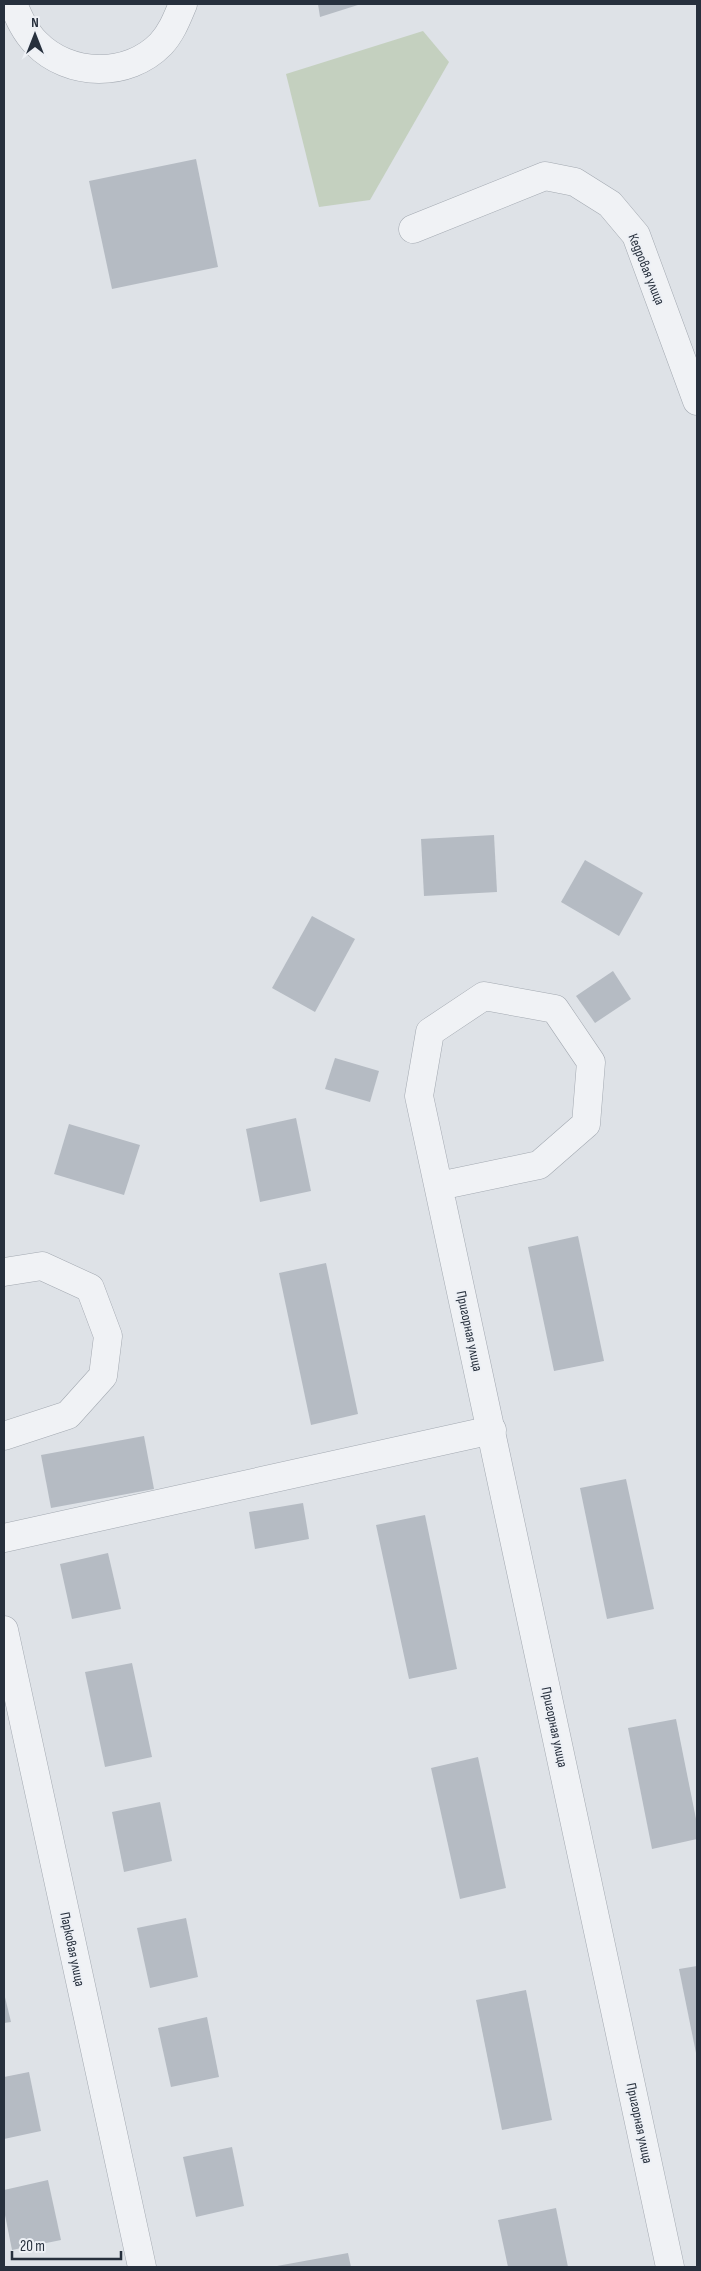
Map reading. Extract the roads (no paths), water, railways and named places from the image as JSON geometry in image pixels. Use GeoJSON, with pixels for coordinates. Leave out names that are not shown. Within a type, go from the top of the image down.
{"type":"FeatureCollection","features":[{"type":"Feature","properties":{"kind":"street"},"geometry":{"type":"LineString","coordinates":[[13,4],[22,25],[36,43],[54,58],[75,66],[98,69],[121,67],[142,58],[160,44],[174,25],[183,4]]}},
{"type":"Feature","properties":{"kind":"street","name":"Кедровая улица"},"geometry":{"type":"LineString","coordinates":[[413,228],[545,176],[576,182],[610,204],[636,235],[697,401]]}},
{"type":"Feature","properties":{"kind":"street","name":"Пригорная улица"},"geometry":{"type":"LineString","coordinates":[[438,1186],[539,1165],[586,1124],[591,1062],[555,1009],[484,996],[430,1032],[419,1096],[438,1186],[492,1430],[670,2267]]}},
{"type":"Feature","properties":{"kind":"street"},"geometry":{"type":"LineString","coordinates":[[4,1272],[42,1266],[90,1288],[108,1336],[103,1376],[68,1415],[4,1436]]}},
{"type":"Feature","properties":{"kind":"street"},"geometry":{"type":"LineString","coordinates":[[4,1538],[492,1430]]}},
{"type":"Feature","properties":{"kind":"street","name":"Парковая улица"},"geometry":{"type":"LineString","coordinates":[[4,1630],[142,2267]]}}]}
